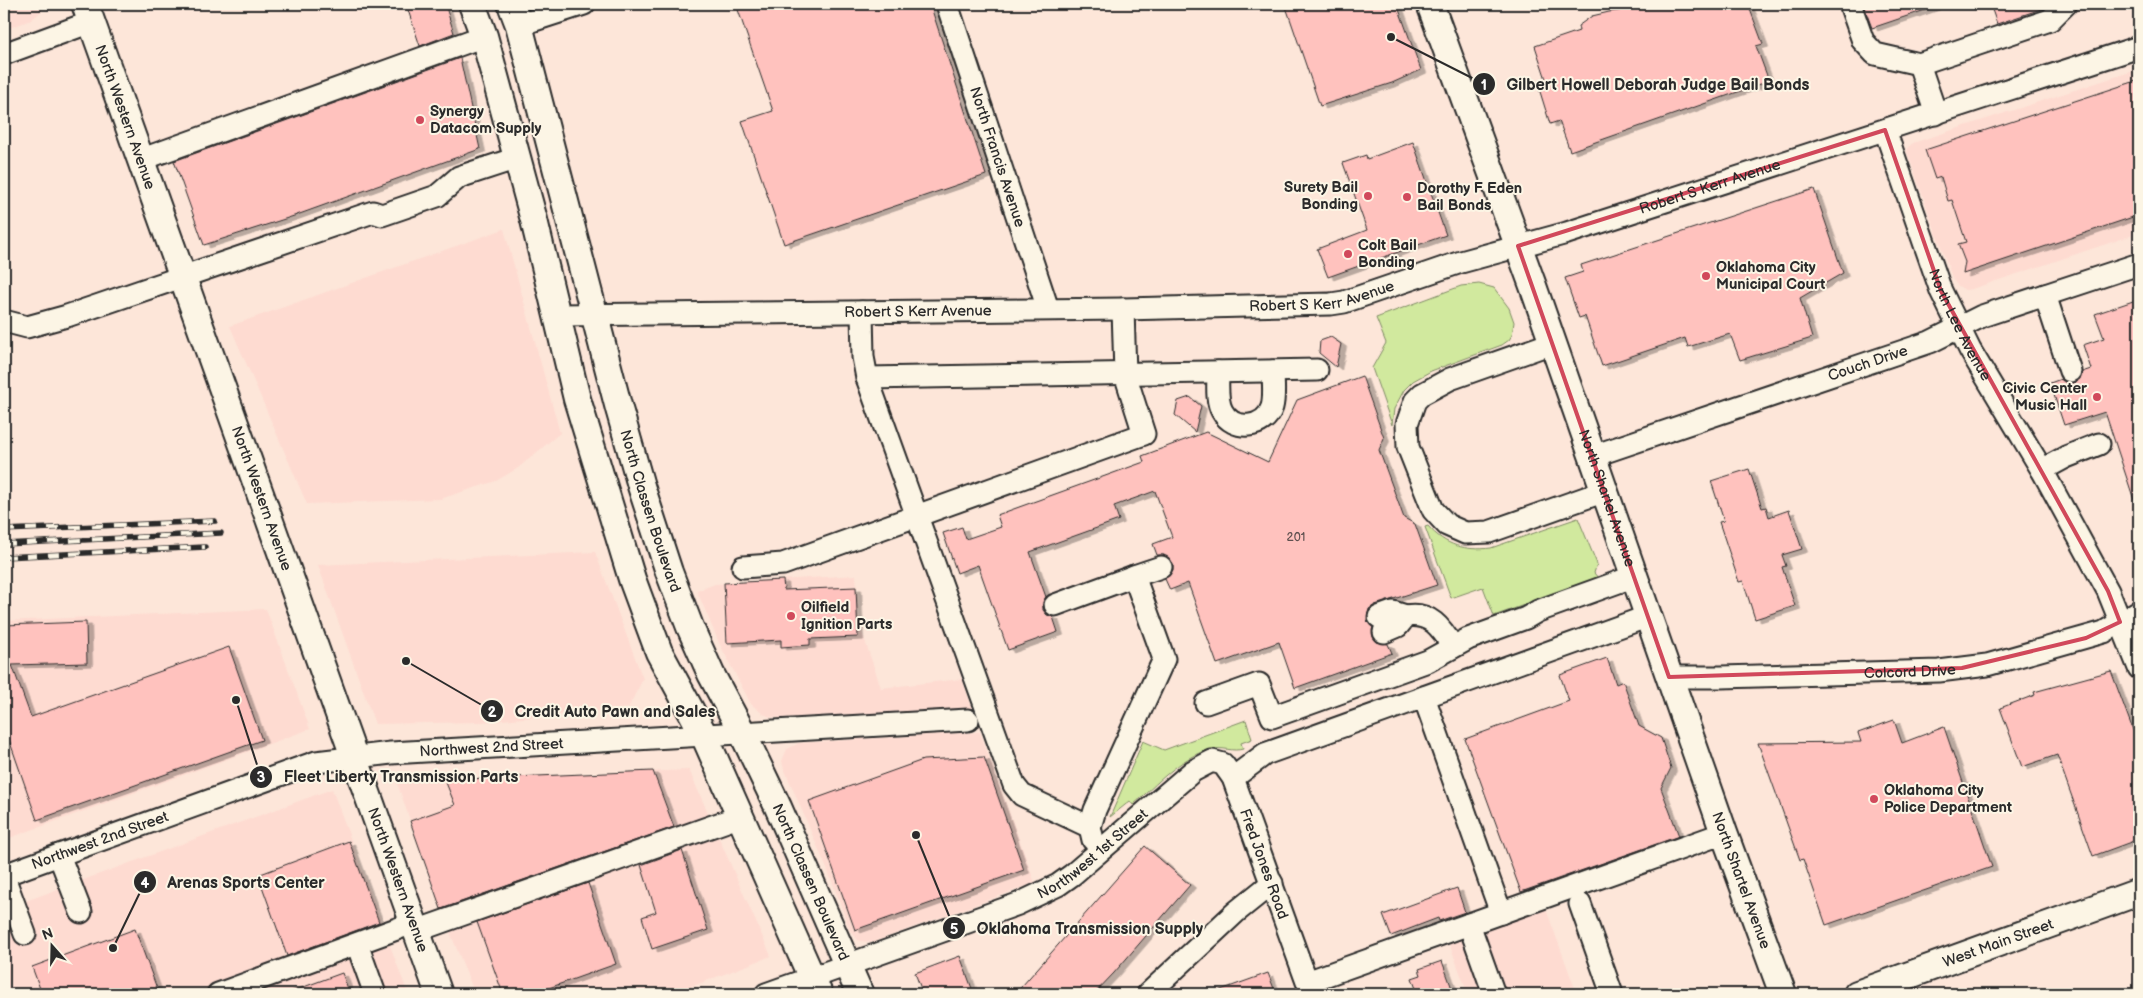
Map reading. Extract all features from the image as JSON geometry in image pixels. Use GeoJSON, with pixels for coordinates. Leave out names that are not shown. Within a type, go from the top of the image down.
{"type":"FeatureCollection","features":[{"type":"Feature","properties":{"kind":"main road"},"geometry":{"type":"LineString","coordinates":[[472,4],[484,36],[517,158],[577,400],[632,579],[660,652],[704,735],[816,986]]}},
{"type":"Feature","properties":{"kind":"main road","name":"North Shartel Avenue"},"geometry":{"type":"LineString","coordinates":[[1430,4],[1593,456],[1724,834],[1783,994]]}},
{"type":"Feature","properties":{"kind":"main road","name":"North Western Avenue"},"geometry":{"type":"LineString","coordinates":[[88,13],[439,994]]}},
{"type":"Feature","properties":{"kind":"main road","name":"North Classen Boulevard"},"geometry":{"type":"LineString","coordinates":[[515,15],[640,486],[669,572],[707,666],[743,734],[778,807],[860,994]]}},
{"type":"Feature","properties":{"kind":"main road","name":"West Main Street"},"geometry":{"type":"LineString","coordinates":[[1857,994],[2139,892]]}},
{"type":"Feature","properties":{"kind":"street"},"geometry":{"type":"LineString","coordinates":[[515,15],[584,4]]}},
{"type":"Feature","properties":{"kind":"street","name":"North Francis Avenue"},"geometry":{"type":"LineString","coordinates":[[947,4],[1048,309]]}},
{"type":"Feature","properties":{"kind":"street"},"geometry":{"type":"LineString","coordinates":[[1850,4],[1863,41],[1875,54],[1919,64],[2050,20],[2066,4]]}},
{"type":"Feature","properties":{"kind":"street"},"geometry":{"type":"LineString","coordinates":[[4,54],[88,13]]}},
{"type":"Feature","properties":{"kind":"street"},"geometry":{"type":"LineString","coordinates":[[140,160],[484,36]]}},
{"type":"Feature","properties":{"kind":"street","name":"Robert S Kerr Avenue"},"geometry":{"type":"LineString","coordinates":[[557,315],[1123,309],[1331,304],[1344,302],[1461,262],[1567,232],[2139,47]]}},
{"type":"Feature","properties":{"kind":"street"},"geometry":{"type":"LineString","coordinates":[[1919,64],[1936,114]]}},
{"type":"Feature","properties":{"kind":"street","name":"North Lee Avenue"},"geometry":{"type":"LineString","coordinates":[[1885,130],[1941,292],[1970,350],[2042,470],[2108,591],[2139,668]]}},
{"type":"Feature","properties":{"kind":"street"},"geometry":{"type":"LineString","coordinates":[[4,321],[27,327],[67,316],[373,212],[382,215],[437,196],[459,177],[517,158]]}},
{"type":"Feature","properties":{"kind":"street","name":"Couch Drive"},"geometry":{"type":"LineString","coordinates":[[1593,456],[1930,342],[1982,316],[2139,264]]}},
{"type":"Feature","properties":{"kind":"street"},"geometry":{"type":"LineString","coordinates":[[2045,295],[2070,371]]}},
{"type":"Feature","properties":{"kind":"street"},"geometry":{"type":"LineString","coordinates":[[743,567],[783,564],[1144,434],[1125,374],[1123,309]]}},
{"type":"Feature","properties":{"kind":"street"},"geometry":{"type":"LineString","coordinates":[[862,312],[862,357],[867,378],[1014,785],[1022,795],[1090,827]]}},
{"type":"Feature","properties":{"kind":"street"},"geometry":{"type":"LineString","coordinates":[[1552,343],[1450,379],[1422,394],[1415,401],[1407,424],[1408,447],[1433,510],[1447,525],[1465,533],[1489,532],[1605,491]]}},
{"type":"Feature","properties":{"kind":"street"},"geometry":{"type":"LineString","coordinates":[[867,378],[1317,370]]}},
{"type":"Feature","properties":{"kind":"street"},"geometry":{"type":"LineString","coordinates":[[1218,372],[1220,404],[1223,412],[1236,424],[1244,426],[1261,422],[1272,408],[1273,371]]}},
{"type":"Feature","properties":{"kind":"street"},"geometry":{"type":"LineString","coordinates":[[2042,470],[2066,456],[2099,444]]}},
{"type":"Feature","properties":{"kind":"street"},"geometry":{"type":"LineString","coordinates":[[1055,605],[1161,567]]}},
{"type":"Feature","properties":{"kind":"street"},"geometry":{"type":"LineString","coordinates":[[1101,850],[1091,835],[1090,827],[1095,810],[1164,659],[1134,576]]}},
{"type":"Feature","properties":{"kind":"street"},"geometry":{"type":"LineString","coordinates":[[1206,703],[1259,684],[1272,717],[1428,661],[1468,639],[1635,576]]}},
{"type":"Feature","properties":{"kind":"street","name":"Colcord Drive"},"geometry":{"type":"LineString","coordinates":[[1669,677],[1931,671],[1962,668],[2005,661],[2086,638],[2104,632],[2139,611]]}},
{"type":"Feature","properties":{"kind":"street"},"geometry":{"type":"LineString","coordinates":[[1382,624],[1393,612],[1406,616],[1421,615],[1429,618],[1438,626],[1453,647]]}},
{"type":"Feature","properties":{"kind":"street"},"geometry":{"type":"LineString","coordinates":[[1233,778],[1265,754],[1649,616]]}},
{"type":"Feature","properties":{"kind":"street"},"geometry":{"type":"LineString","coordinates":[[1424,698],[1501,913]]}},
{"type":"Feature","properties":{"kind":"street","name":"Northwest 2nd Street"},"geometry":{"type":"LineString","coordinates":[[4,876],[316,762],[391,753],[968,720]]}},
{"type":"Feature","properties":{"kind":"street","name":"Fred Jones Road"},"geometry":{"type":"LineString","coordinates":[[1207,763],[1218,762],[1224,764],[1233,778],[1308,982],[1469,924]]}},
{"type":"Feature","properties":{"kind":"street","name":"Northwest 1st Street"},"geometry":{"type":"LineString","coordinates":[[766,994],[816,986],[847,965],[1041,894],[1058,885],[1192,771],[1207,763]]}},
{"type":"Feature","properties":{"kind":"street"},"geometry":{"type":"LineString","coordinates":[[218,994],[357,944],[415,927],[741,816]]}},
{"type":"Feature","properties":{"kind":"street"},"geometry":{"type":"LineString","coordinates":[[1494,994],[1469,924],[1724,834]]}},
{"type":"Feature","properties":{"kind":"street"},"geometry":{"type":"LineString","coordinates":[[59,855],[81,912]]}},
{"type":"Feature","properties":{"kind":"street"},"geometry":{"type":"LineString","coordinates":[[4,876],[25,934]]}},
{"type":"Feature","properties":{"kind":"street"},"geometry":{"type":"LineString","coordinates":[[1148,994],[1236,912],[1272,882]]}},
{"type":"Feature","properties":{"kind":"street"},"geometry":{"type":"LineString","coordinates":[[1580,904],[1612,994]]}},
{"type":"Feature","properties":{"kind":"street"},"geometry":{"type":"LineString","coordinates":[[357,944],[375,994]]}},
{"type":"Feature","properties":{"kind":"highlighted area"},"geometry":{"type":"Polygon","coordinates":[[[1885,130],[1941,291],[2108,591],[2120,622],[2086,638],[1962,668],[1669,677],[1518,246],[1885,130]]]}},
{"type":"Feature","properties":{"kind":"shaded area"},"geometry":{"type":"Polygon","coordinates":[[[4,4],[48,4],[48,6],[31,20],[4,30],[4,4]]]}},
{"type":"Feature","properties":{"kind":"shaded area"},"geometry":{"type":"Polygon","coordinates":[[[2139,69],[2139,233],[1972,289],[1965,290],[1957,285],[1953,280],[1907,152],[1908,147],[1913,143],[2139,69]]]}},
{"type":"Feature","properties":{"kind":"shaded area"},"geometry":{"type":"Polygon","coordinates":[[[504,229],[560,433],[518,468],[496,481],[440,499],[307,504],[230,326],[504,229]]]}},
{"type":"Feature","properties":{"kind":"shaded area"},"geometry":{"type":"Polygon","coordinates":[[[595,552],[643,679],[628,708],[481,722],[375,724],[318,565],[595,552]]]}},
{"type":"Feature","properties":{"kind":"shaded area"},"geometry":{"type":"Polygon","coordinates":[[[856,575],[859,623],[881,688],[962,679],[972,708],[781,718],[763,714],[751,704],[719,643],[697,591],[715,584],[856,575]]]}},
{"type":"Feature","properties":{"kind":"shaded area"},"geometry":{"type":"Polygon","coordinates":[[[266,609],[310,729],[4,840],[4,621],[266,609]]]}},
{"type":"Feature","properties":{"kind":"shaded area"},"geometry":{"type":"Polygon","coordinates":[[[980,732],[1035,883],[873,942],[859,941],[850,931],[832,881],[783,766],[782,761],[787,749],[799,743],[980,732]]]}},
{"type":"Feature","properties":{"kind":"shaded area"},"geometry":{"type":"Polygon","coordinates":[[[689,770],[771,956],[672,994],[475,994],[443,915],[395,777],[445,780],[689,770]]]}},
{"type":"Feature","properties":{"kind":"shaded area"},"geometry":{"type":"Polygon","coordinates":[[[332,789],[408,994],[4,994],[4,909],[332,789]]]}},
{"type":"Feature","properties":{"kind":"shaded area"},"geometry":{"type":"Polygon","coordinates":[[[1546,909],[1577,994],[1468,994],[1449,943],[1546,909]]]}},
{"type":"Feature","properties":{"kind":"green space"},"geometry":{"type":"Polygon","coordinates":[[[1479,284],[1494,288],[1509,308],[1514,322],[1512,335],[1509,340],[1502,345],[1431,371],[1413,381],[1404,390],[1394,409],[1392,425],[1372,368],[1386,343],[1376,318],[1461,286],[1479,284]]]}},
{"type":"Feature","properties":{"kind":"green space"},"geometry":{"type":"Polygon","coordinates":[[[1578,518],[1597,564],[1594,573],[1598,578],[1494,616],[1483,587],[1451,598],[1425,527],[1428,526],[1449,543],[1456,546],[1482,549],[1491,548],[1578,518]]]}},
{"type":"Feature","properties":{"kind":"green space"},"geometry":{"type":"Polygon","coordinates":[[[1246,720],[1252,739],[1241,743],[1243,749],[1212,749],[1190,757],[1133,805],[1130,801],[1110,817],[1143,741],[1164,750],[1246,720]]]}},
{"type":"Feature","properties":{"kind":"building"},"geometry":{"type":"Polygon","coordinates":[[[406,4],[445,4],[454,33],[420,46],[406,4]]]}},
{"type":"Feature","properties":{"kind":"building"},"geometry":{"type":"Polygon","coordinates":[[[736,4],[930,4],[986,175],[784,244],[742,121],[773,111],[736,4]]]}},
{"type":"Feature","properties":{"kind":"building"},"geometry":{"type":"Polygon","coordinates":[[[1285,4],[1397,4],[1421,70],[1392,83],[1320,106],[1285,4]]]}},
{"type":"Feature","properties":{"kind":"building"},"geometry":{"type":"Polygon","coordinates":[[[1651,4],[1748,4],[1763,44],[1756,46],[1769,81],[1570,151],[1559,121],[1550,124],[1537,82],[1546,79],[1535,46],[1579,31],[1578,26],[1592,16],[1651,4]]]}},
{"type":"Feature","properties":{"kind":"building"},"geometry":{"type":"Polygon","coordinates":[[[1863,4],[1934,4],[1934,7],[1872,28],[1863,4]]]}},
{"type":"Feature","properties":{"kind":"building"},"geometry":{"type":"Polygon","coordinates":[[[1990,4],[2048,4],[2044,8],[1997,24],[1990,4]]]}},
{"type":"Feature","properties":{"kind":"building"},"geometry":{"type":"Polygon","coordinates":[[[460,58],[480,149],[294,216],[204,245],[174,161],[460,58]]]}},
{"type":"Feature","properties":{"kind":"building"},"geometry":{"type":"Polygon","coordinates":[[[2139,80],[2139,215],[1963,274],[1965,262],[1958,244],[1966,242],[1952,200],[1948,201],[1941,177],[1935,179],[1925,150],[2139,80]]]}},
{"type":"Feature","properties":{"kind":"building"},"geometry":{"type":"Polygon","coordinates":[[[1413,142],[1446,235],[1328,277],[1317,249],[1367,230],[1343,163],[1366,155],[1367,159],[1413,142]]]}},
{"type":"Feature","properties":{"kind":"building","name":"Oklahoma City Municipal Court"},"geometry":{"type":"Polygon","coordinates":[[[1814,189],[1843,273],[1800,298],[1812,338],[1740,360],[1730,334],[1688,347],[1685,338],[1602,366],[1585,316],[1579,318],[1565,278],[1583,272],[1581,265],[1814,189]]]}},
{"type":"Feature","properties":{"kind":"building","name":"Civic Center Music Hall"},"geometry":{"type":"Polygon","coordinates":[[[2139,299],[2139,506],[2136,506],[2105,412],[2064,425],[2050,383],[2061,379],[2067,383],[2074,383],[2080,379],[2082,372],[2091,369],[2083,345],[2104,338],[2095,314],[2139,299]]]}},
{"type":"Feature","properties":{"kind":"building"},"geometry":{"type":"Polygon","coordinates":[[[1331,337],[1341,344],[1336,367],[1319,353],[1320,341],[1331,337]]]}},
{"type":"Feature","properties":{"kind":"building"},"geometry":{"type":"Polygon","coordinates":[[[1362,376],[1384,438],[1379,450],[1404,518],[1415,524],[1437,585],[1375,605],[1369,609],[1367,621],[1373,627],[1373,637],[1377,642],[1388,644],[1392,653],[1295,688],[1279,642],[1217,664],[1188,583],[1170,590],[1165,579],[1173,570],[1173,563],[1164,555],[1157,555],[1153,544],[1172,537],[1155,491],[1114,506],[1119,520],[1030,552],[1046,597],[1043,602],[1043,610],[1047,615],[1053,617],[1058,632],[1008,650],[978,565],[957,573],[943,533],[962,527],[966,539],[1001,527],[997,515],[1144,462],[1142,456],[1206,432],[1268,462],[1297,400],[1362,376]]]}},
{"type":"Feature","properties":{"kind":"building"},"geometry":{"type":"Polygon","coordinates":[[[1190,397],[1201,406],[1195,432],[1175,415],[1178,401],[1190,397]]]}},
{"type":"Feature","properties":{"kind":"building"},"geometry":{"type":"Polygon","coordinates":[[[1749,469],[1762,508],[1766,507],[1769,517],[1789,510],[1802,549],[1782,555],[1786,566],[1782,567],[1795,606],[1755,619],[1743,581],[1739,582],[1719,522],[1724,521],[1711,481],[1749,469]]]}},
{"type":"Feature","properties":{"kind":"building","name":"Oilfield Ignition Parts"},"geometry":{"type":"Polygon","coordinates":[[[783,580],[784,590],[856,587],[858,637],[810,639],[810,645],[781,647],[781,640],[727,643],[724,583],[783,580]]]}},
{"type":"Feature","properties":{"kind":"building"},"geometry":{"type":"Polygon","coordinates":[[[86,622],[87,663],[12,665],[31,717],[229,647],[262,740],[37,820],[4,725],[4,625],[86,622]]]}},
{"type":"Feature","properties":{"kind":"building"},"geometry":{"type":"Polygon","coordinates":[[[1607,658],[1616,684],[1623,681],[1639,726],[1661,738],[1671,768],[1661,788],[1679,836],[1521,892],[1465,739],[1569,701],[1560,675],[1607,658]]]}},
{"type":"Feature","properties":{"kind":"building"},"geometry":{"type":"Polygon","coordinates":[[[2111,671],[2139,746],[2139,839],[2093,856],[2057,755],[2022,767],[2000,708],[2035,695],[2034,692],[2111,671]]]}},
{"type":"Feature","properties":{"kind":"building","name":"Oklahoma City Police Department"},"geometry":{"type":"Polygon","coordinates":[[[1894,720],[1902,743],[1944,727],[1992,867],[1826,925],[1803,859],[1800,860],[1758,743],[1861,742],[1858,733],[1894,720]]]}},
{"type":"Feature","properties":{"kind":"building"},"geometry":{"type":"Polygon","coordinates":[[[984,757],[1024,870],[855,930],[809,801],[923,760],[984,757]]]}},
{"type":"Feature","properties":{"kind":"building"},"geometry":{"type":"Polygon","coordinates":[[[653,771],[674,827],[441,909],[410,821],[455,805],[445,780],[653,771]]]}},
{"type":"Feature","properties":{"kind":"building"},"geometry":{"type":"Polygon","coordinates":[[[349,841],[379,922],[287,956],[258,875],[349,841]]]}},
{"type":"Feature","properties":{"kind":"building"},"geometry":{"type":"Polygon","coordinates":[[[1145,846],[1190,885],[1114,973],[1094,994],[1015,994],[1145,846]]]}},
{"type":"Feature","properties":{"kind":"building"},"geometry":{"type":"Polygon","coordinates":[[[682,850],[708,930],[652,949],[642,917],[656,912],[641,865],[682,850]]]}},
{"type":"Feature","properties":{"kind":"building"},"geometry":{"type":"Polygon","coordinates":[[[588,883],[616,964],[532,994],[503,994],[477,922],[588,883]]]}},
{"type":"Feature","properties":{"kind":"building"},"geometry":{"type":"Polygon","coordinates":[[[1457,888],[1465,912],[1439,921],[1438,918],[1391,936],[1383,915],[1457,888]]]}},
{"type":"Feature","properties":{"kind":"building"},"geometry":{"type":"Polygon","coordinates":[[[135,929],[159,994],[42,994],[32,967],[135,929]]]}},
{"type":"Feature","properties":{"kind":"building"},"geometry":{"type":"Polygon","coordinates":[[[960,956],[974,994],[923,994],[915,973],[960,956]]]}},
{"type":"Feature","properties":{"kind":"building"},"geometry":{"type":"Polygon","coordinates":[[[1442,961],[1454,994],[1418,994],[1412,978],[1421,975],[1419,969],[1442,961]]]}},
{"type":"Feature","properties":{"kind":"building"},"geometry":{"type":"Polygon","coordinates":[[[342,973],[350,994],[290,994],[290,992],[342,973]]]}},
{"type":"Feature","properties":{"kind":"building"},"geometry":{"type":"Polygon","coordinates":[[[1268,973],[1276,994],[1215,994],[1215,992],[1268,973]]]}},
{"type":"Feature","properties":{"kind":"railway"},"geometry":{"type":"LineString","coordinates":[[4,530],[215,521]]}},
{"type":"Feature","properties":{"kind":"railway"},"geometry":{"type":"LineString","coordinates":[[4,544],[221,533]]}},
{"type":"Feature","properties":{"kind":"railway"},"geometry":{"type":"LineString","coordinates":[[4,557],[205,547]]}},
{"type":"Feature","properties":{"kind":"place","name":"Gilbert Howell Deborah Judge Bail Bonds"},"geometry":{"type":"Point","coordinates":[1391,37]}},
{"type":"Feature","properties":{"kind":"place","name":"Synergy Datacom Supply"},"geometry":{"type":"Point","coordinates":[420,120]}},
{"type":"Feature","properties":{"kind":"place","name":"Surety Bail Bonding"},"geometry":{"type":"Point","coordinates":[1368,196]}},
{"type":"Feature","properties":{"kind":"place","name":"Dorothy F Eden Bail Bonds"},"geometry":{"type":"Point","coordinates":[1407,197]}},
{"type":"Feature","properties":{"kind":"place","name":"Colt Bail Bonding"},"geometry":{"type":"Point","coordinates":[1348,254]}},
{"type":"Feature","properties":{"kind":"place","name":"Oklahoma City Municipal Court"},"geometry":{"type":"Point","coordinates":[1706,276]}},
{"type":"Feature","properties":{"kind":"place","name":"Civic Center Music Hall"},"geometry":{"type":"Point","coordinates":[2097,397]}},
{"type":"Feature","properties":{"kind":"place","name":"Oilfield Ignition Parts"},"geometry":{"type":"Point","coordinates":[791,616]}},
{"type":"Feature","properties":{"kind":"place","name":"Credit Auto Pawn and Sales"},"geometry":{"type":"Point","coordinates":[406,661]}},
{"type":"Feature","properties":{"kind":"place","name":"Fleet Liberty Transmission Parts"},"geometry":{"type":"Point","coordinates":[236,700]}},
{"type":"Feature","properties":{"kind":"place","name":"Oklahoma City Police Department"},"geometry":{"type":"Point","coordinates":[1874,799]}},
{"type":"Feature","properties":{"kind":"place","name":"Oklahoma Transmission Supply"},"geometry":{"type":"Point","coordinates":[916,835]}},
{"type":"Feature","properties":{"kind":"place","name":"Arenas Sports Center"},"geometry":{"type":"Point","coordinates":[113,948]}}]}
